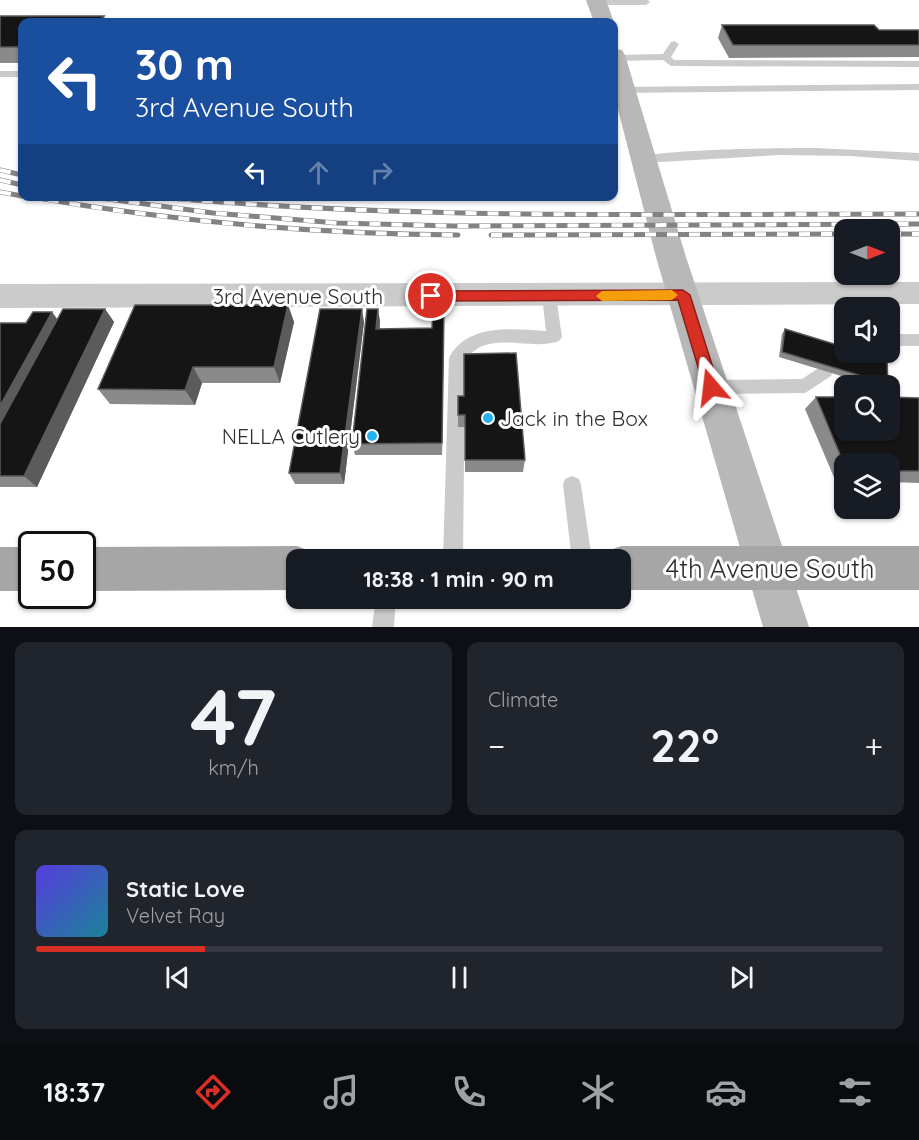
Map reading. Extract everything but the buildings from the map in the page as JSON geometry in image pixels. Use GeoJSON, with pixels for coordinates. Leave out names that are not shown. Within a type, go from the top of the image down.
{"type":"FeatureCollection","features":[{"type":"Feature","properties":{"kind":"main road"},"geometry":{"type":"LineString","coordinates":[[596,1],[602,18]]}},
{"type":"Feature","properties":{"kind":"main road"},"geometry":{"type":"LineString","coordinates":[[619,90],[643,159],[786,627]]}},
{"type":"Feature","properties":{"kind":"main road"},"geometry":{"type":"LineString","coordinates":[[96,569],[286,568]]}},
{"type":"Feature","properties":{"kind":"main road","name":"4th Avenue South"},"geometry":{"type":"LineString","coordinates":[[631,568],[919,568]]}},
{"type":"Feature","properties":{"kind":"main road"},"geometry":{"type":"LineString","coordinates":[[0,569],[18,569]]}},
{"type":"Feature","properties":{"kind":"street","name":"3rd Avenue South"},"geometry":{"type":"LineString","coordinates":[[0,296],[917,296]]}},
{"type":"Feature","properties":{"kind":"lane"},"geometry":{"type":"LineString","coordinates":[[596,1],[646,2]]}},
{"type":"Feature","properties":{"kind":"lane"},"geometry":{"type":"LineString","coordinates":[[666,57],[674,44]]}},
{"type":"Feature","properties":{"kind":"lane"},"geometry":{"type":"LineString","coordinates":[[618,57],[666,57]]}},
{"type":"Feature","properties":{"kind":"lane"},"geometry":{"type":"LineString","coordinates":[[666,57],[670,63],[919,64]]}},
{"type":"Feature","properties":{"kind":"lane"},"geometry":{"type":"LineString","coordinates":[[0,74],[18,74]]}},
{"type":"Feature","properties":{"kind":"lane"},"geometry":{"type":"LineString","coordinates":[[619,90],[919,87]]}},
{"type":"Feature","properties":{"kind":"lane"},"geometry":{"type":"LineString","coordinates":[[643,159],[810,151],[861,151],[919,157]]}},
{"type":"Feature","properties":{"kind":"lane"},"geometry":{"type":"LineString","coordinates":[[453,549],[457,358],[466,346],[476,340],[554,337],[549,296]]}},
{"type":"Feature","properties":{"kind":"lane"},"geometry":{"type":"LineString","coordinates":[[900,340],[919,340]]}},
{"type":"Feature","properties":{"kind":"lane"},"geometry":{"type":"LineString","coordinates":[[711,387],[805,386],[825,371]]}},
{"type":"Feature","properties":{"kind":"lane"},"geometry":{"type":"LineString","coordinates":[[572,485],[581,549]]}},
{"type":"Feature","properties":{"kind":"lane"},"geometry":{"type":"LineString","coordinates":[[383,627],[385,609]]}},
{"type":"Feature","properties":{"kind":"railway"},"geometry":{"type":"LineString","coordinates":[[0,170],[18,174]]}},
{"type":"Feature","properties":{"kind":"railway"},"geometry":{"type":"LineString","coordinates":[[0,180],[18,184]]}},
{"type":"Feature","properties":{"kind":"railway"},"geometry":{"type":"LineString","coordinates":[[0,192],[18,195]]}},
{"type":"Feature","properties":{"kind":"railway"},"geometry":{"type":"LineString","coordinates":[[56,201],[187,219],[295,229],[458,235]]}},
{"type":"Feature","properties":{"kind":"railway"},"geometry":{"type":"LineString","coordinates":[[123,201],[213,213],[337,223],[454,226],[919,224]]}},
{"type":"Feature","properties":{"kind":"railway"},"geometry":{"type":"LineString","coordinates":[[212,201],[348,209],[538,214],[919,214]]}},
{"type":"Feature","properties":{"kind":"railway"},"geometry":{"type":"LineString","coordinates":[[491,235],[834,234]]}},
{"type":"Feature","properties":{"kind":"railway"},"geometry":{"type":"LineString","coordinates":[[900,234],[919,234]]}},
{"type":"Feature","properties":{"kind":"slow traffic"},"geometry":{"type":"LineString","coordinates":[[602,296],[672,295]]}},
{"type":"Feature","properties":{"kind":"place","name":"Jack in the Box"},"geometry":{"type":"Point","coordinates":[488,418]}},
{"type":"Feature","properties":{"kind":"place","name":"NELLA Cutlery"},"geometry":{"type":"Point","coordinates":[372,436]}},
{"type":"Feature","properties":{"kind":"route"},"geometry":{"type":"LineString","coordinates":[[431,296],[683,295],[711,387]]}}]}
